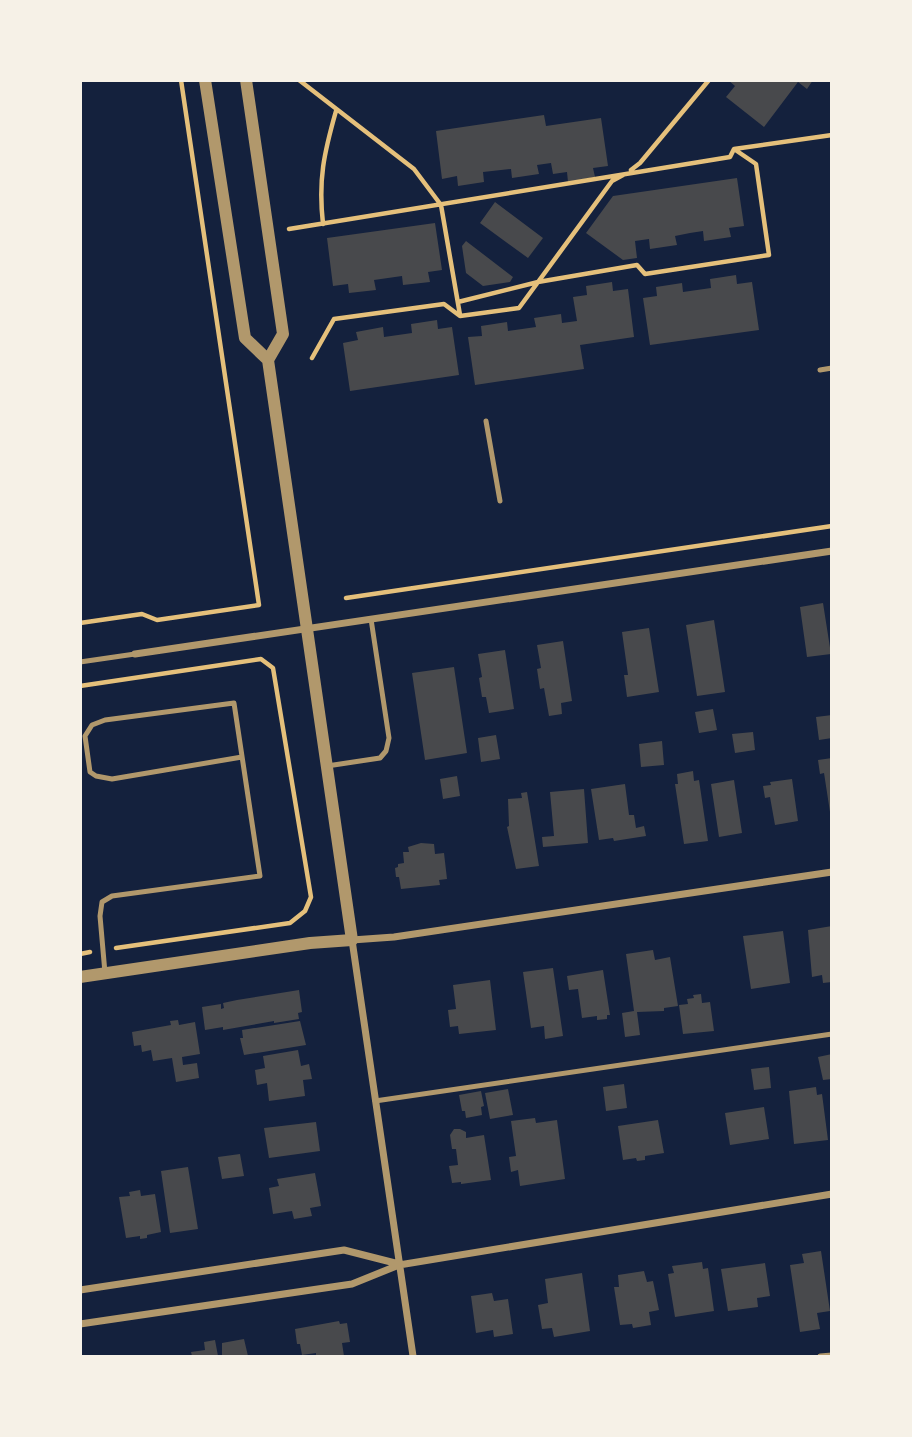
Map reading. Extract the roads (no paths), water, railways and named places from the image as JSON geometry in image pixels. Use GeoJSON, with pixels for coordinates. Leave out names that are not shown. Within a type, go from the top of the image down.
{"type":"FeatureCollection","features":[{"type":"Feature","properties":{"kind":"street"},"geometry":{"type":"LineString","coordinates":[[205,80],[245,338],[268,360],[413,1356]]}},
{"type":"Feature","properties":{"kind":"street"},"geometry":{"type":"LineString","coordinates":[[246,80],[283,334],[268,360]]}},
{"type":"Feature","properties":{"kind":"street"},"geometry":{"type":"LineString","coordinates":[[135,654],[831,551]]}},
{"type":"Feature","properties":{"kind":"street"},"geometry":{"type":"LineString","coordinates":[[80,977],[310,943],[394,937],[831,872]]}},
{"type":"Feature","properties":{"kind":"street"},"geometry":{"type":"LineString","coordinates":[[80,1324],[352,1284],[399,1265],[831,1194]]}},
{"type":"Feature","properties":{"kind":"street"},"geometry":{"type":"LineString","coordinates":[[80,1290],[344,1250],[399,1265]]}},
{"type":"Feature","properties":{"kind":"lane"},"geometry":{"type":"LineString","coordinates":[[820,370],[831,368]]}},
{"type":"Feature","properties":{"kind":"lane"},"geometry":{"type":"LineString","coordinates":[[486,421],[500,501]]}},
{"type":"Feature","properties":{"kind":"lane"},"geometry":{"type":"LineString","coordinates":[[327,766],[380,758],[386,751],[389,737],[371,619]]}},
{"type":"Feature","properties":{"kind":"lane"},"geometry":{"type":"LineString","coordinates":[[80,662],[135,654]]}},
{"type":"Feature","properties":{"kind":"lane"},"geometry":{"type":"LineString","coordinates":[[105,973],[100,916],[102,902],[113,896],[260,876],[234,704],[105,720],[92,725],[85,736],[90,772],[112,779],[242,757]]}},
{"type":"Feature","properties":{"kind":"lane"},"geometry":{"type":"LineString","coordinates":[[376,1101],[831,1034]]}},
{"type":"Feature","properties":{"kind":"lane"},"geometry":{"type":"LineString","coordinates":[[820,1356],[831,1355]]}}]}
